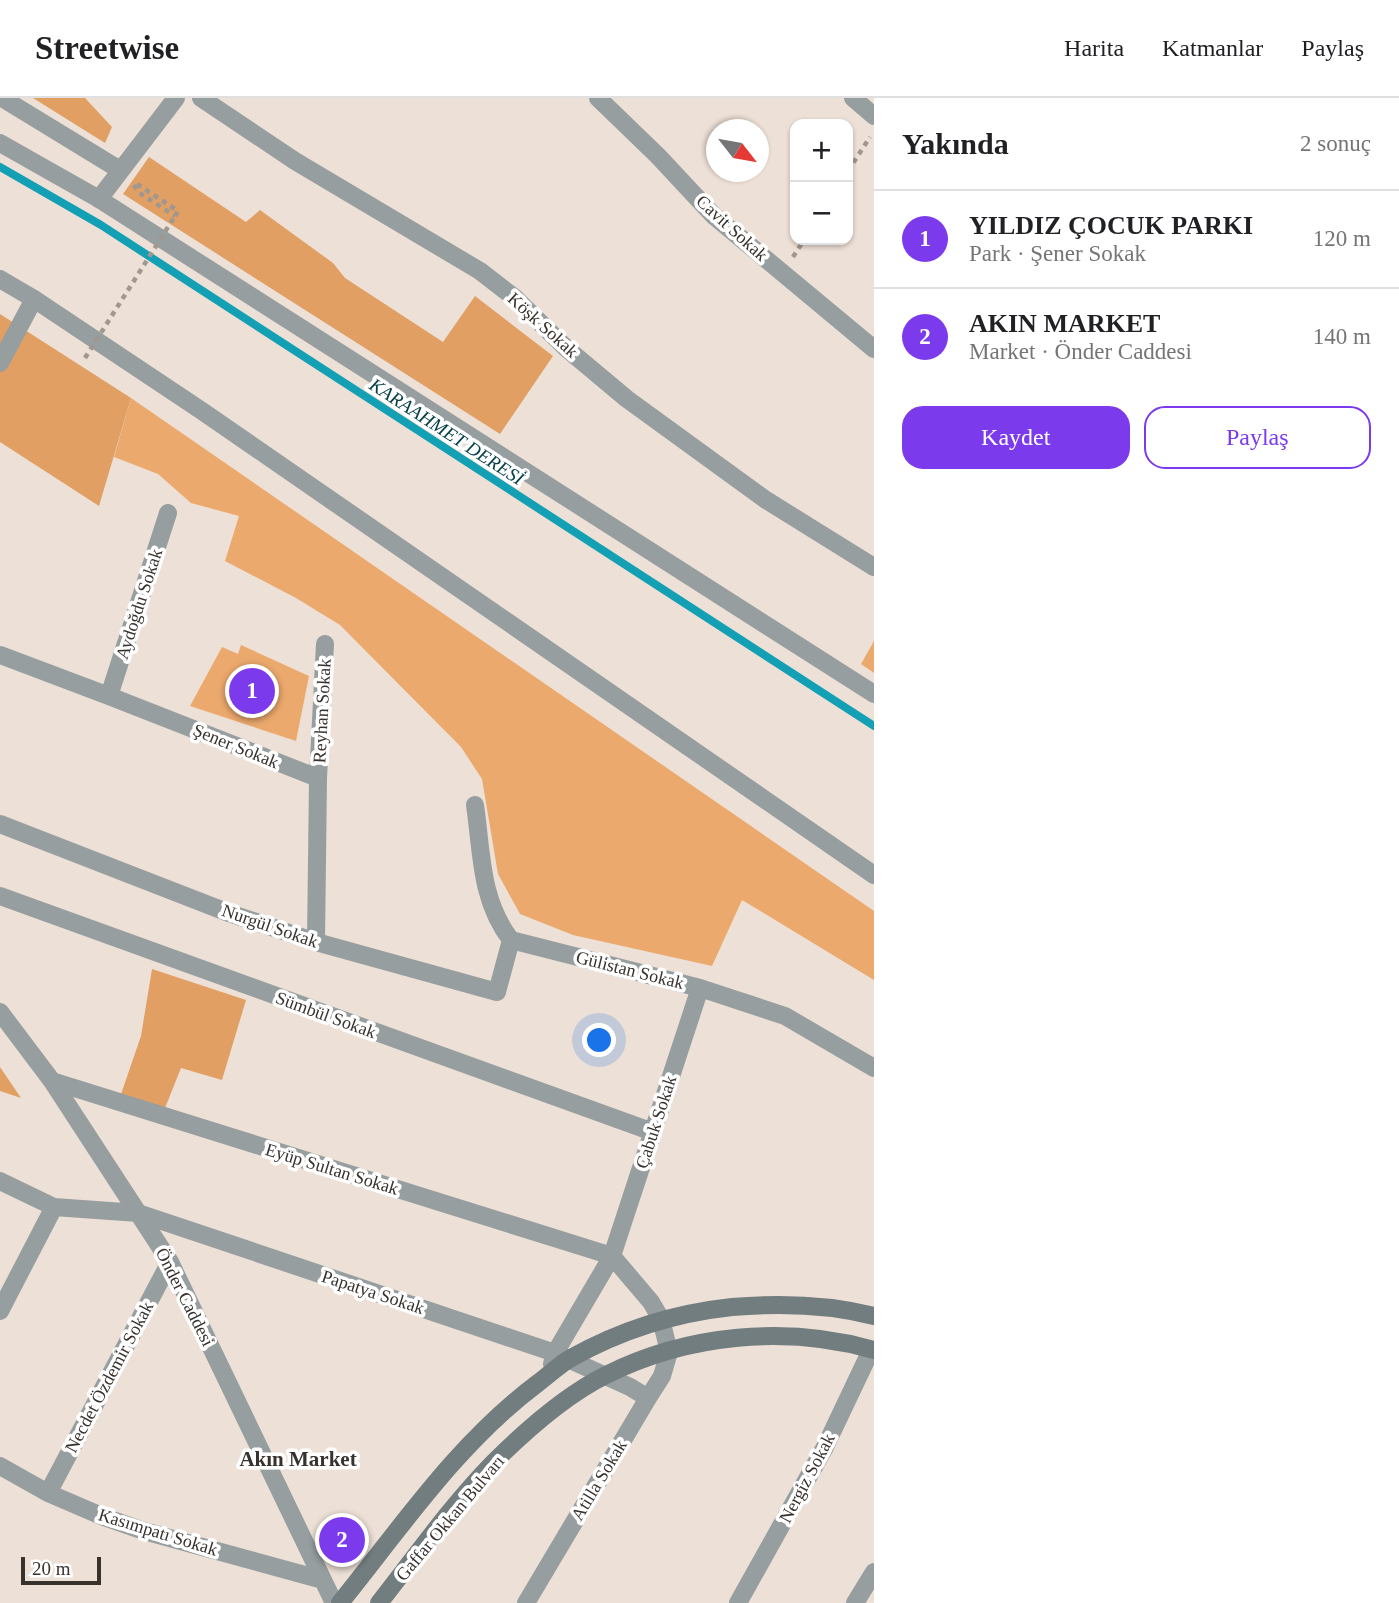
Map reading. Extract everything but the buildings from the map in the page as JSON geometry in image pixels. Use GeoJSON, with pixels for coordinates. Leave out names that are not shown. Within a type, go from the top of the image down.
{"type":"FeatureCollection","features":[{"type":"Feature","properties":{"kind":"main road","name":"Gaffar Okkan Bulvarı"},"geometry":{"type":"LineString","coordinates":[[340,1603],[456,1458],[512,1403],[550,1374],[562,1356],[661,1319],[713,1309],[763,1304],[834,1309],[874,1316]]}},
{"type":"Feature","properties":{"kind":"main road","name":"Gaffar Okkan Bulvarı"},"geometry":{"type":"LineString","coordinates":[[379,1603],[459,1500],[493,1463],[545,1416],[606,1375],[669,1352],[725,1339],[778,1335],[841,1341],[873,1350]]}},
{"type":"Feature","properties":{"kind":"street"},"geometry":{"type":"LineString","coordinates":[[2,98],[125,175]]}},
{"type":"Feature","properties":{"kind":"street"},"geometry":{"type":"LineString","coordinates":[[99,200],[125,175],[176,98]]}},
{"type":"Feature","properties":{"kind":"street","name":"Köşk Sokak"},"geometry":{"type":"LineString","coordinates":[[201,98],[295,161],[480,271],[515,298],[566,348],[638,407],[755,493],[874,567]]}},
{"type":"Feature","properties":{"kind":"street","name":"Cavit Sokak"},"geometry":{"type":"LineString","coordinates":[[598,98],[658,156],[714,216],[874,349]]}},
{"type":"Feature","properties":{"kind":"street"},"geometry":{"type":"LineString","coordinates":[[853,98],[874,116]]}},
{"type":"Feature","properties":{"kind":"street"},"geometry":{"type":"LineString","coordinates":[[0,143],[99,200],[874,694]]}},
{"type":"Feature","properties":{"kind":"street"},"geometry":{"type":"LineString","coordinates":[[0,279],[202,411],[874,875]]}},
{"type":"Feature","properties":{"kind":"street"},"geometry":{"type":"LineString","coordinates":[[0,363],[34,299]]}},
{"type":"Feature","properties":{"kind":"street","name":"Aydoğdu Sokak"},"geometry":{"type":"LineString","coordinates":[[109,695],[168,513]]}},
{"type":"Feature","properties":{"kind":"street","name":"Reyhan Sokak"},"geometry":{"type":"LineString","coordinates":[[318,778],[326,644]]}},
{"type":"Feature","properties":{"kind":"street","name":"Şener Sokak"},"geometry":{"type":"LineString","coordinates":[[0,655],[318,778]]}},
{"type":"Feature","properties":{"kind":"street"},"geometry":{"type":"LineString","coordinates":[[316,942],[318,778]]}},
{"type":"Feature","properties":{"kind":"street"},"geometry":{"type":"LineString","coordinates":[[475,805],[489,903],[499,925],[511,940]]}},
{"type":"Feature","properties":{"kind":"street","name":"Nurgül Sokak"},"geometry":{"type":"LineString","coordinates":[[0,824],[229,913],[316,942],[497,992],[511,940]]}},
{"type":"Feature","properties":{"kind":"street","name":"Sümbül Sokak"},"geometry":{"type":"LineString","coordinates":[[0,896],[653,1132]]}},
{"type":"Feature","properties":{"kind":"street","name":"Gülistan Sokak"},"geometry":{"type":"LineString","coordinates":[[511,940],[700,988],[785,1016],[874,1068]]}},
{"type":"Feature","properties":{"kind":"street","name":"Çabuk Sokak"},"geometry":{"type":"LineString","coordinates":[[562,1356],[612,1256],[700,988]]}},
{"type":"Feature","properties":{"kind":"street","name":"Önder Caddesi"},"geometry":{"type":"LineString","coordinates":[[0,1012],[52,1081],[170,1262],[334,1603]]}},
{"type":"Feature","properties":{"kind":"street","name":"Eyüp Sultan Sokak"},"geometry":{"type":"LineString","coordinates":[[52,1081],[612,1256]]}},
{"type":"Feature","properties":{"kind":"street"},"geometry":{"type":"LineString","coordinates":[[0,1181],[54,1207],[0,1311]]}},
{"type":"Feature","properties":{"kind":"street","name":"Papatya Sokak"},"geometry":{"type":"LineString","coordinates":[[54,1207],[138,1213],[562,1356],[606,1375]]}},
{"type":"Feature","properties":{"kind":"street"},"geometry":{"type":"LineString","coordinates":[[612,1256],[651,1302],[661,1319],[669,1352]]}},
{"type":"Feature","properties":{"kind":"street","name":"Necdet Özdemir Sokak"},"geometry":{"type":"LineString","coordinates":[[48,1493],[170,1262]]}},
{"type":"Feature","properties":{"kind":"street","name":"Nergiz Sokak"},"geometry":{"type":"LineString","coordinates":[[738,1603],[825,1447],[873,1350]]}},
{"type":"Feature","properties":{"kind":"street","name":"Atilla Sokak"},"geometry":{"type":"LineString","coordinates":[[526,1603],[662,1376],[669,1352]]}},
{"type":"Feature","properties":{"kind":"street"},"geometry":{"type":"LineString","coordinates":[[606,1375],[648,1398]]}},
{"type":"Feature","properties":{"kind":"street","name":"Kasımpatı Sokak"},"geometry":{"type":"LineString","coordinates":[[0,1466],[83,1509],[144,1531],[323,1580]]}},
{"type":"Feature","properties":{"kind":"street"},"geometry":{"type":"LineString","coordinates":[[855,1603],[874,1572]]}},
{"type":"Feature","properties":{"kind":"path"},"geometry":{"type":"LineString","coordinates":[[853,163],[874,130]]}},
{"type":"Feature","properties":{"kind":"path"},"geometry":{"type":"LineString","coordinates":[[85,358],[178,211],[125,175]]}},
{"type":"Feature","properties":{"kind":"path"},"geometry":{"type":"LineString","coordinates":[[138,192],[175,216]]}},
{"type":"Feature","properties":{"kind":"shaded area"},"geometry":{"type":"Polygon","coordinates":[[[33,98],[85,98],[112,127],[105,143],[33,98]]]}},
{"type":"Feature","properties":{"kind":"shaded area"},"geometry":{"type":"Polygon","coordinates":[[[149,157],[246,222],[260,210],[333,263],[345,278],[443,342],[475,296],[553,356],[500,434],[123,194],[149,157]]]}},
{"type":"Feature","properties":{"kind":"shaded area"},"geometry":{"type":"Polygon","coordinates":[[[0,314],[131,398],[99,506],[0,442],[0,314]]]}},
{"type":"Feature","properties":{"kind":"shaded area"},"geometry":{"type":"Polygon","coordinates":[[[131,398],[874,911],[874,980],[742,900],[712,966],[573,935],[520,914],[498,874],[482,779],[461,747],[340,625],[296,598],[225,561],[239,516],[191,503],[158,474],[114,457],[131,398]]]}},
{"type":"Feature","properties":{"kind":"shaded area"},"geometry":{"type":"Polygon","coordinates":[[[874,641],[874,673],[861,664],[874,641]]]}},
{"type":"Feature","properties":{"kind":"shaded area"},"geometry":{"type":"Polygon","coordinates":[[[241,645],[309,676],[296,741],[190,706],[222,647],[238,654],[241,645]]]}},
{"type":"Feature","properties":{"kind":"shaded area"},"geometry":{"type":"Polygon","coordinates":[[[152,969],[246,1000],[222,1080],[181,1068],[165,1108],[120,1097],[141,1036],[152,969]]]}},
{"type":"Feature","properties":{"kind":"shaded area"},"geometry":{"type":"Polygon","coordinates":[[[0,1067],[21,1098],[0,1091],[0,1067]]]}},
{"type":"Feature","properties":{"kind":"waterway","name":"KARAAHMET DERESİ"},"geometry":{"type":"LineString","coordinates":[[0,167],[101,225],[874,726]]}},
{"type":"Feature","properties":{"kind":"place","name":"YILDIZ ÇOCUK PARKI"},"geometry":{"type":"Point","coordinates":[252,691]}},
{"type":"Feature","properties":{"kind":"place","name":"AKIN MARKET"},"geometry":{"type":"Point","coordinates":[342,1540]}},
{"type":"Feature","properties":{"kind":"district","name":"Akın Market"},"geometry":{"type":"Point","coordinates":[298,1459]}}]}
